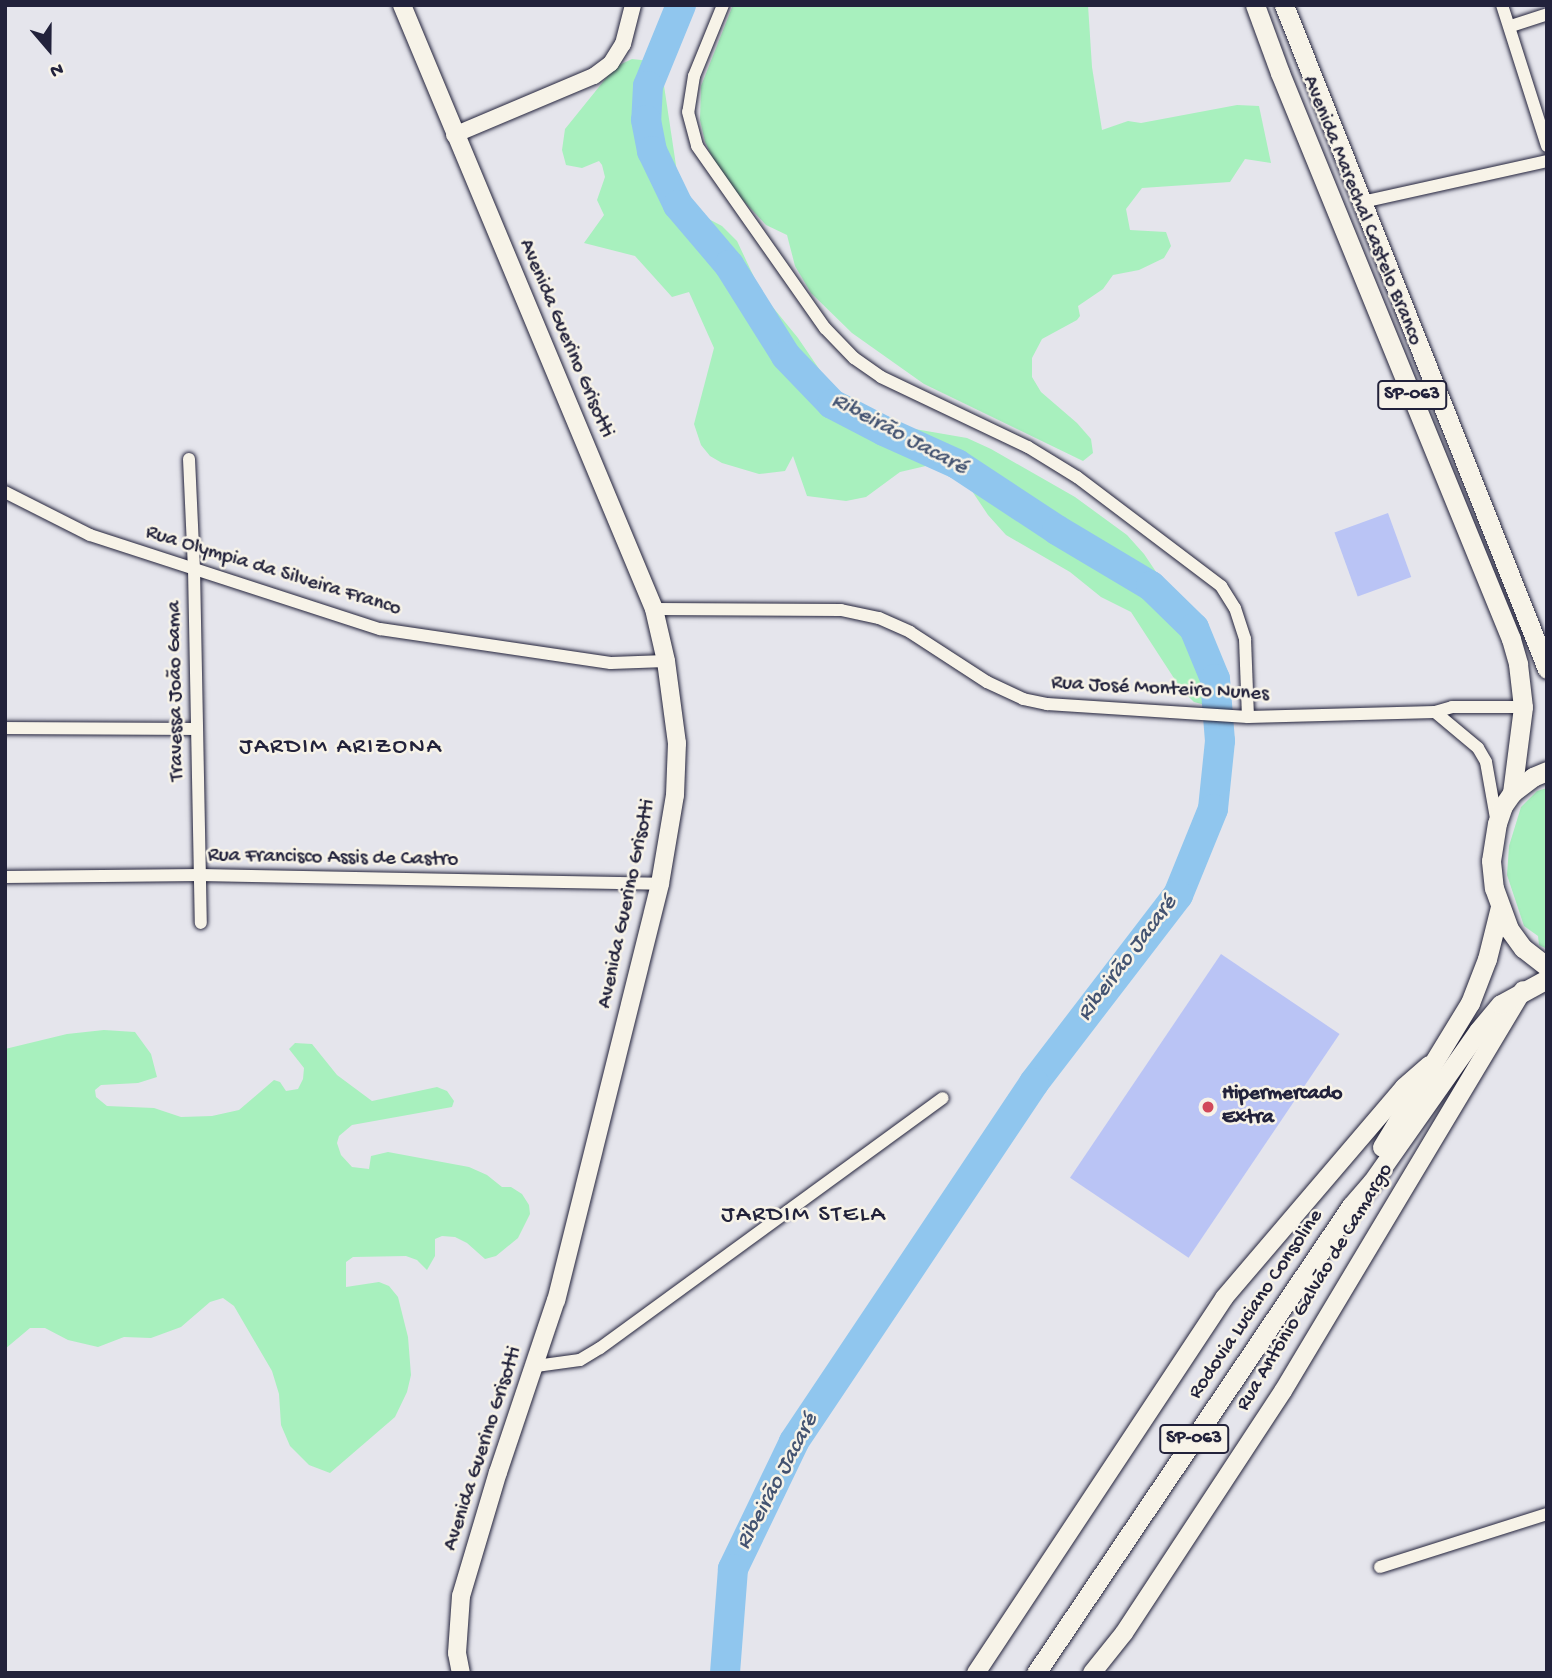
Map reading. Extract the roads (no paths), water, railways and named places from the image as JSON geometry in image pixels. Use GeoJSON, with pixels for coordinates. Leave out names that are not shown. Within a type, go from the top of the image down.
{"type":"FeatureCollection","features":[{"type":"Feature","properties":{"kind":"main road","name":"Avenida Guerino Grisotti"},"geometry":{"type":"LineString","coordinates":[[401,5],[654,609],[666,662],[677,743],[675,795],[660,884],[556,1300],[536,1366],[498,1472],[461,1596],[457,1653],[461,1673]]}},
{"type":"Feature","properties":{"kind":"main road","name":"Avenida Marechal Castelo Branco"},"geometry":{"type":"LineString","coordinates":[[1255,5],[1280,73],[1511,639],[1518,664],[1523,707],[1512,793]]}},
{"type":"Feature","properties":{"kind":"main road","name":"Avenida Marechal Castelo Branco"},"geometry":{"type":"LineString","coordinates":[[1284,5],[1362,202],[1540,633],[1547,668]]}},
{"type":"Feature","properties":{"kind":"main road","name":"SP-063"},"geometry":{"type":"LineString","coordinates":[[1547,771],[1533,777],[1512,793],[1497,823],[1491,861],[1500,907],[1509,929],[1523,948],[1547,967]]}},
{"type":"Feature","properties":{"kind":"main road","name":"Rodovia Luciano Consoline"},"geometry":{"type":"LineString","coordinates":[[1351,1206],[1365,1175],[1470,1003],[1487,959],[1500,907]]}},
{"type":"Feature","properties":{"kind":"main road","name":"Rodovia Luciano Consoline"},"geometry":{"type":"LineString","coordinates":[[1036,1673],[1351,1206],[1372,1182],[1478,1031],[1501,1004],[1547,979]]}},
{"type":"Feature","properties":{"kind":"main road","name":"Rua Antônio Galvão de Camargo"},"geometry":{"type":"LineString","coordinates":[[1092,1673],[1124,1633],[1283,1391],[1523,990]]}},
{"type":"Feature","properties":{"kind":"main road"},"geometry":{"type":"LineString","coordinates":[[976,1673],[1224,1298],[1404,1087],[1437,1058]]}},
{"type":"Feature","properties":{"kind":"street"},"geometry":{"type":"LineString","coordinates":[[454,135],[594,76],[611,63],[623,44],[633,5]]}},
{"type":"Feature","properties":{"kind":"street"},"geometry":{"type":"LineString","coordinates":[[723,5],[694,76],[688,112],[697,146],[825,328],[854,358],[881,377],[1028,447],[1077,477],[1221,586],[1236,608],[1245,639],[1248,717]]}},
{"type":"Feature","properties":{"kind":"street"},"geometry":{"type":"LineString","coordinates":[[1502,5],[1511,26],[1547,146]]}},
{"type":"Feature","properties":{"kind":"street"},"geometry":{"type":"LineString","coordinates":[[1511,26],[1547,14]]}},
{"type":"Feature","properties":{"kind":"street"},"geometry":{"type":"LineString","coordinates":[[1362,202],[1547,161]]}},
{"type":"Feature","properties":{"kind":"street","name":"Travessa João Gama"},"geometry":{"type":"LineString","coordinates":[[189,459],[194,569],[195,729],[201,923]]}},
{"type":"Feature","properties":{"kind":"street","name":"Rua Olympia da Silveira Franco"},"geometry":{"type":"LineString","coordinates":[[5,492],[90,534],[380,629],[611,663],[666,662]]}},
{"type":"Feature","properties":{"kind":"street","name":"Rua José Monteiro Nunes"},"geometry":{"type":"LineString","coordinates":[[654,609],[841,610],[879,618],[910,632],[986,682],[1023,699],[1047,704],[1248,717],[1435,712],[1452,707],[1523,707]]}},
{"type":"Feature","properties":{"kind":"street"},"geometry":{"type":"LineString","coordinates":[[1435,712],[1473,743],[1486,762],[1497,823]]}},
{"type":"Feature","properties":{"kind":"street"},"geometry":{"type":"LineString","coordinates":[[5,728],[195,729]]}},
{"type":"Feature","properties":{"kind":"street","name":"Rua Francisco Assis de Castro"},"geometry":{"type":"LineString","coordinates":[[5,877],[200,875],[660,884]]}},
{"type":"Feature","properties":{"kind":"street"},"geometry":{"type":"LineString","coordinates":[[536,1366],[580,1360],[600,1348],[943,1098]]}},
{"type":"Feature","properties":{"kind":"street"},"geometry":{"type":"LineString","coordinates":[[1380,1567],[1547,1514]]}},
{"type":"Feature","properties":{"kind":"waterway","name":"Ribeirão Jacaré"},"geometry":{"type":"LineString","coordinates":[[681,5],[648,86],[646,120],[652,151],[678,205],[729,265],[786,356],[832,404],[957,464],[1057,530],[1151,586],[1194,628],[1215,679],[1220,741],[1213,809],[1178,895],[1034,1083],[794,1442],[733,1569],[725,1673]]}},
{"type":"Feature","properties":{"kind":"place","name":"Hipermercado Extra"},"geometry":{"type":"Point","coordinates":[1208,1107]}},
{"type":"Feature","properties":{"kind":"district","name":"JARDIM ARIZONA"},"geometry":{"type":"Point","coordinates":[341,748]}},
{"type":"Feature","properties":{"kind":"district","name":"JARDIM STELA"},"geometry":{"type":"Point","coordinates":[804,1216]}}]}
